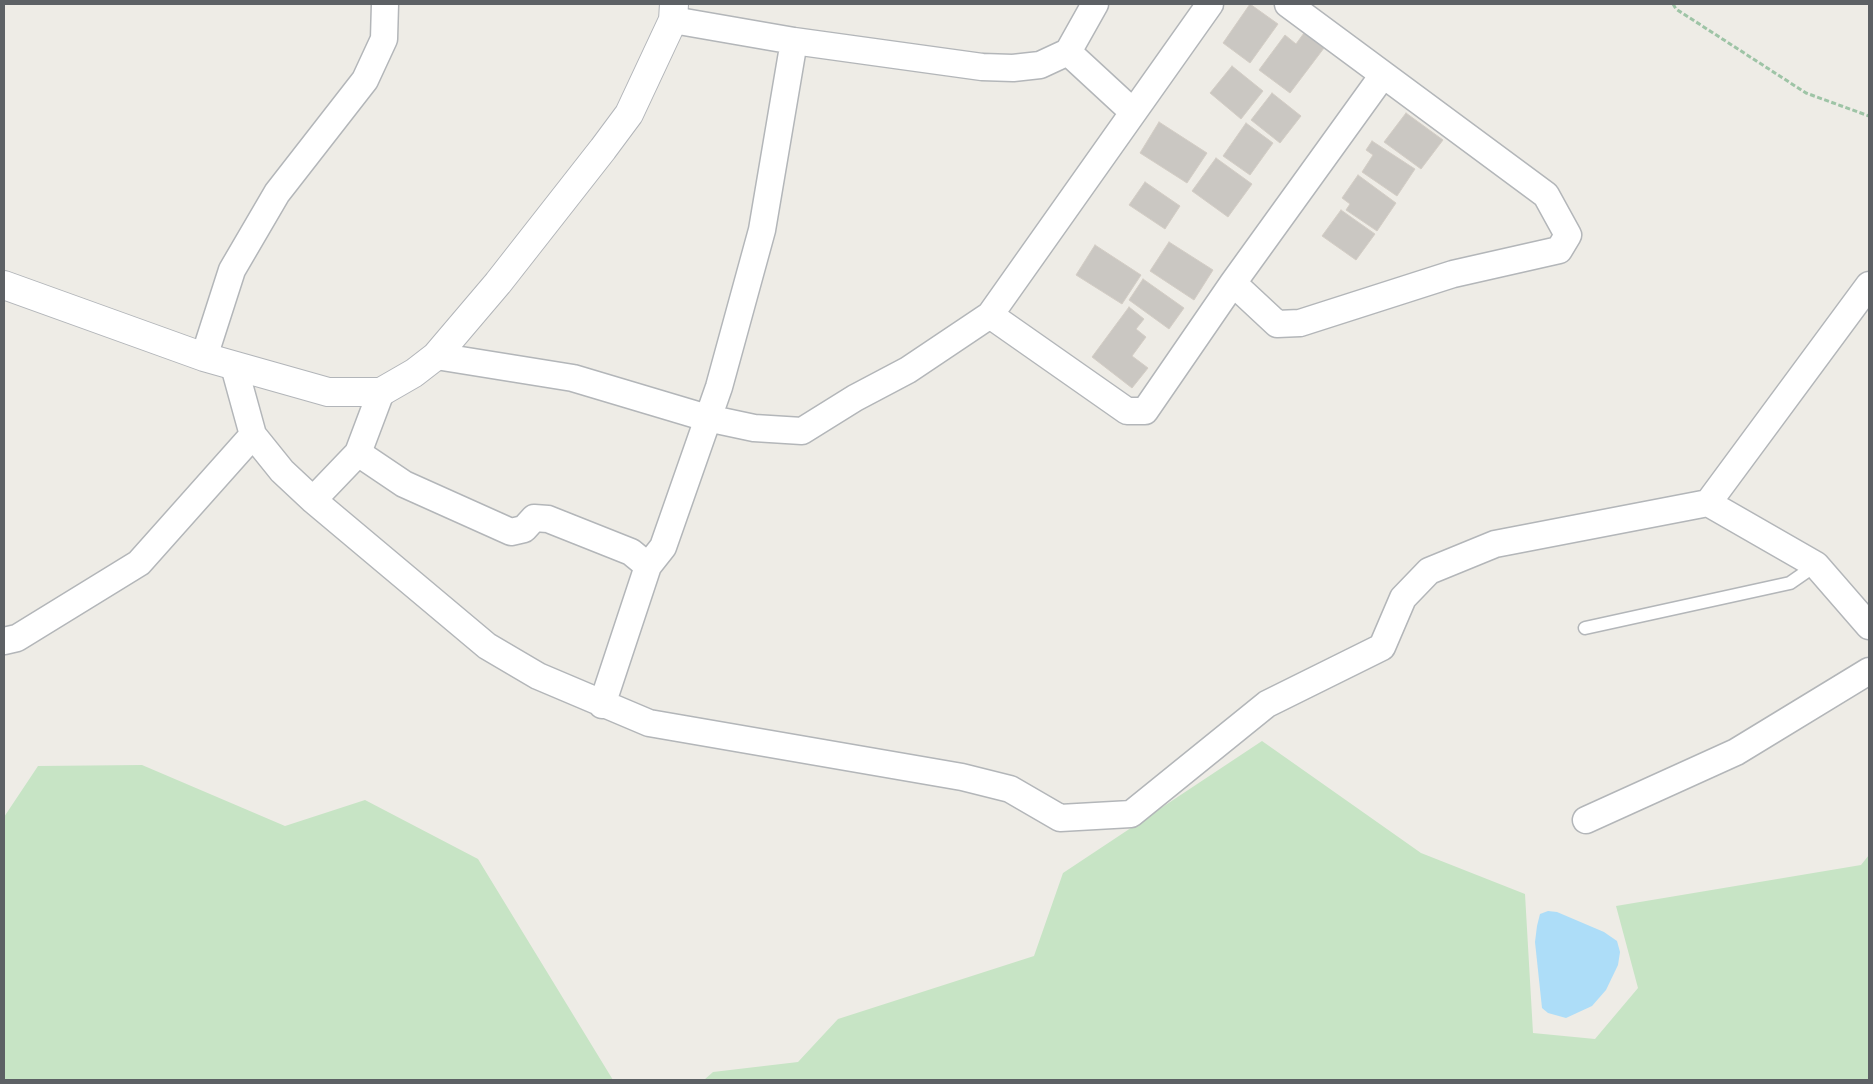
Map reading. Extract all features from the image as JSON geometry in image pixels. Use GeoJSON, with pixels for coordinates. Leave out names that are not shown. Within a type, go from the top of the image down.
{"type":"FeatureCollection","features":[{"type":"Feature","properties":{"kind":"street"},"geometry":{"type":"LineString","coordinates":[[204,357],[232,270],[276,193],[365,80],[384,39],[385,4]]}},
{"type":"Feature","properties":{"kind":"street"},"geometry":{"type":"LineString","coordinates":[[4,285],[234,366],[328,392],[381,392],[414,373],[436,356],[498,283],[629,114],[673,12],[794,41],[982,67],[1013,68],[1040,65],[1068,52],[1095,4]]}},
{"type":"Feature","properties":{"kind":"street"},"geometry":{"type":"LineString","coordinates":[[436,356],[573,378],[707,418],[754,428],[802,431],[856,398],[908,370],[990,315],[1210,4]]}},
{"type":"Feature","properties":{"kind":"street"},"geometry":{"type":"LineString","coordinates":[[1233,283],[1277,324],[1300,323],[1453,274],[1559,250],[1568,235],[1546,195],[1288,4]]}},
{"type":"Feature","properties":{"kind":"street"},"geometry":{"type":"LineString","coordinates":[[602,705],[648,566],[663,547],[719,387],[762,230],[794,41]]}},
{"type":"Feature","properties":{"kind":"street"},"geometry":{"type":"LineString","coordinates":[[1068,52],[1133,112]]}},
{"type":"Feature","properties":{"kind":"street"},"geometry":{"type":"LineString","coordinates":[[990,315],[1127,411],[1145,411],[1233,283],[1383,75]]}},
{"type":"Feature","properties":{"kind":"street"},"geometry":{"type":"LineString","coordinates":[[1708,503],[1869,285]]}},
{"type":"Feature","properties":{"kind":"street"},"geometry":{"type":"LineString","coordinates":[[234,366],[253,435],[282,471],[313,500],[487,646],[538,676],[602,705],[649,723],[962,776],[1010,789],[1060,818],[1131,814],[1268,704],[1382,647],[1404,598],[1429,571],[1495,544],[1708,503],[1816,565],[1869,626]]}},
{"type":"Feature","properties":{"kind":"street"},"geometry":{"type":"LineString","coordinates":[[313,500],[358,453],[381,392]]}},
{"type":"Feature","properties":{"kind":"street"},"geometry":{"type":"LineString","coordinates":[[4,642],[17,638],[139,563],[253,435]]}},
{"type":"Feature","properties":{"kind":"street"},"geometry":{"type":"LineString","coordinates":[[358,453],[404,484],[511,532],[524,529],[534,518],[548,519],[631,552],[648,566]]}},
{"type":"Feature","properties":{"kind":"street"},"geometry":{"type":"LineString","coordinates":[[1586,820],[1736,752],[1869,671]]}},
{"type":"Feature","properties":{"kind":"lane"},"geometry":{"type":"LineString","coordinates":[[1585,628],[1790,583],[1816,565]]}},
{"type":"Feature","properties":{"kind":"path"},"geometry":{"type":"LineString","coordinates":[[1674,4],[1676,9],[1806,93],[1869,116]]}},
{"type":"Feature","properties":{"kind":"green space"},"geometry":{"type":"Polygon","coordinates":[[[1262,741],[1421,853],[1525,894],[1533,1033],[1595,1039],[1638,988],[1616,906],[1861,865],[1869,855],[1869,1080],[704,1080],[713,1072],[798,1062],[838,1019],[1034,956],[1063,873],[1262,741]]]}},
{"type":"Feature","properties":{"kind":"green space"},"geometry":{"type":"Polygon","coordinates":[[[142,765],[285,826],[365,800],[478,859],[613,1080],[4,1080],[4,817],[38,766],[142,765]]]}},
{"type":"Feature","properties":{"kind":"water"},"geometry":{"type":"Polygon","coordinates":[[[1548,911],[1557,912],[1604,932],[1617,941],[1620,952],[1618,965],[1606,990],[1592,1006],[1566,1018],[1548,1013],[1542,1008],[1535,942],[1540,914],[1548,911]]]}},
{"type":"Feature","properties":{"kind":"building"},"geometry":{"type":"Polygon","coordinates":[[[1250,4],[1278,24],[1250,63],[1223,43],[1250,4]]]}},
{"type":"Feature","properties":{"kind":"building"},"geometry":{"type":"Polygon","coordinates":[[[1304,33],[1324,48],[1290,93],[1259,70],[1285,35],[1296,44],[1304,33]]]}},
{"type":"Feature","properties":{"kind":"building"},"geometry":{"type":"Polygon","coordinates":[[[1232,66],[1263,91],[1241,119],[1210,93],[1232,66]]]}},
{"type":"Feature","properties":{"kind":"building"},"geometry":{"type":"Polygon","coordinates":[[[1272,93],[1301,116],[1280,143],[1251,120],[1272,93]]]}},
{"type":"Feature","properties":{"kind":"building"},"geometry":{"type":"Polygon","coordinates":[[[1406,113],[1443,140],[1421,169],[1384,142],[1406,113]]]}},
{"type":"Feature","properties":{"kind":"building"},"geometry":{"type":"Polygon","coordinates":[[[1159,122],[1207,153],[1187,183],[1140,153],[1159,122]]]}},
{"type":"Feature","properties":{"kind":"building"},"geometry":{"type":"Polygon","coordinates":[[[1246,123],[1273,143],[1250,175],[1223,156],[1246,123]]]}},
{"type":"Feature","properties":{"kind":"building"},"geometry":{"type":"Polygon","coordinates":[[[1372,141],[1415,169],[1397,196],[1362,172],[1373,155],[1366,150],[1372,141]]]}},
{"type":"Feature","properties":{"kind":"building"},"geometry":{"type":"Polygon","coordinates":[[[1216,158],[1252,184],[1228,217],[1192,191],[1216,158]]]}},
{"type":"Feature","properties":{"kind":"building"},"geometry":{"type":"Polygon","coordinates":[[[1358,175],[1396,203],[1377,231],[1346,210],[1350,204],[1342,198],[1358,175]]]}},
{"type":"Feature","properties":{"kind":"building"},"geometry":{"type":"Polygon","coordinates":[[[1145,182],[1180,206],[1165,229],[1129,205],[1145,182]]]}},
{"type":"Feature","properties":{"kind":"building"},"geometry":{"type":"Polygon","coordinates":[[[1341,210],[1375,234],[1356,260],[1322,236],[1341,210]]]}},
{"type":"Feature","properties":{"kind":"building"},"geometry":{"type":"Polygon","coordinates":[[[1169,242],[1213,270],[1194,300],[1150,271],[1169,242]]]}},
{"type":"Feature","properties":{"kind":"building"},"geometry":{"type":"Polygon","coordinates":[[[1095,245],[1141,275],[1122,304],[1076,275],[1095,245]]]}},
{"type":"Feature","properties":{"kind":"building"},"geometry":{"type":"Polygon","coordinates":[[[1143,279],[1184,308],[1169,329],[1129,300],[1143,279]]]}},
{"type":"Feature","properties":{"kind":"building"},"geometry":{"type":"Polygon","coordinates":[[[1129,307],[1144,319],[1136,329],[1146,337],[1132,356],[1148,368],[1132,388],[1092,357],[1129,307]]]}}]}
